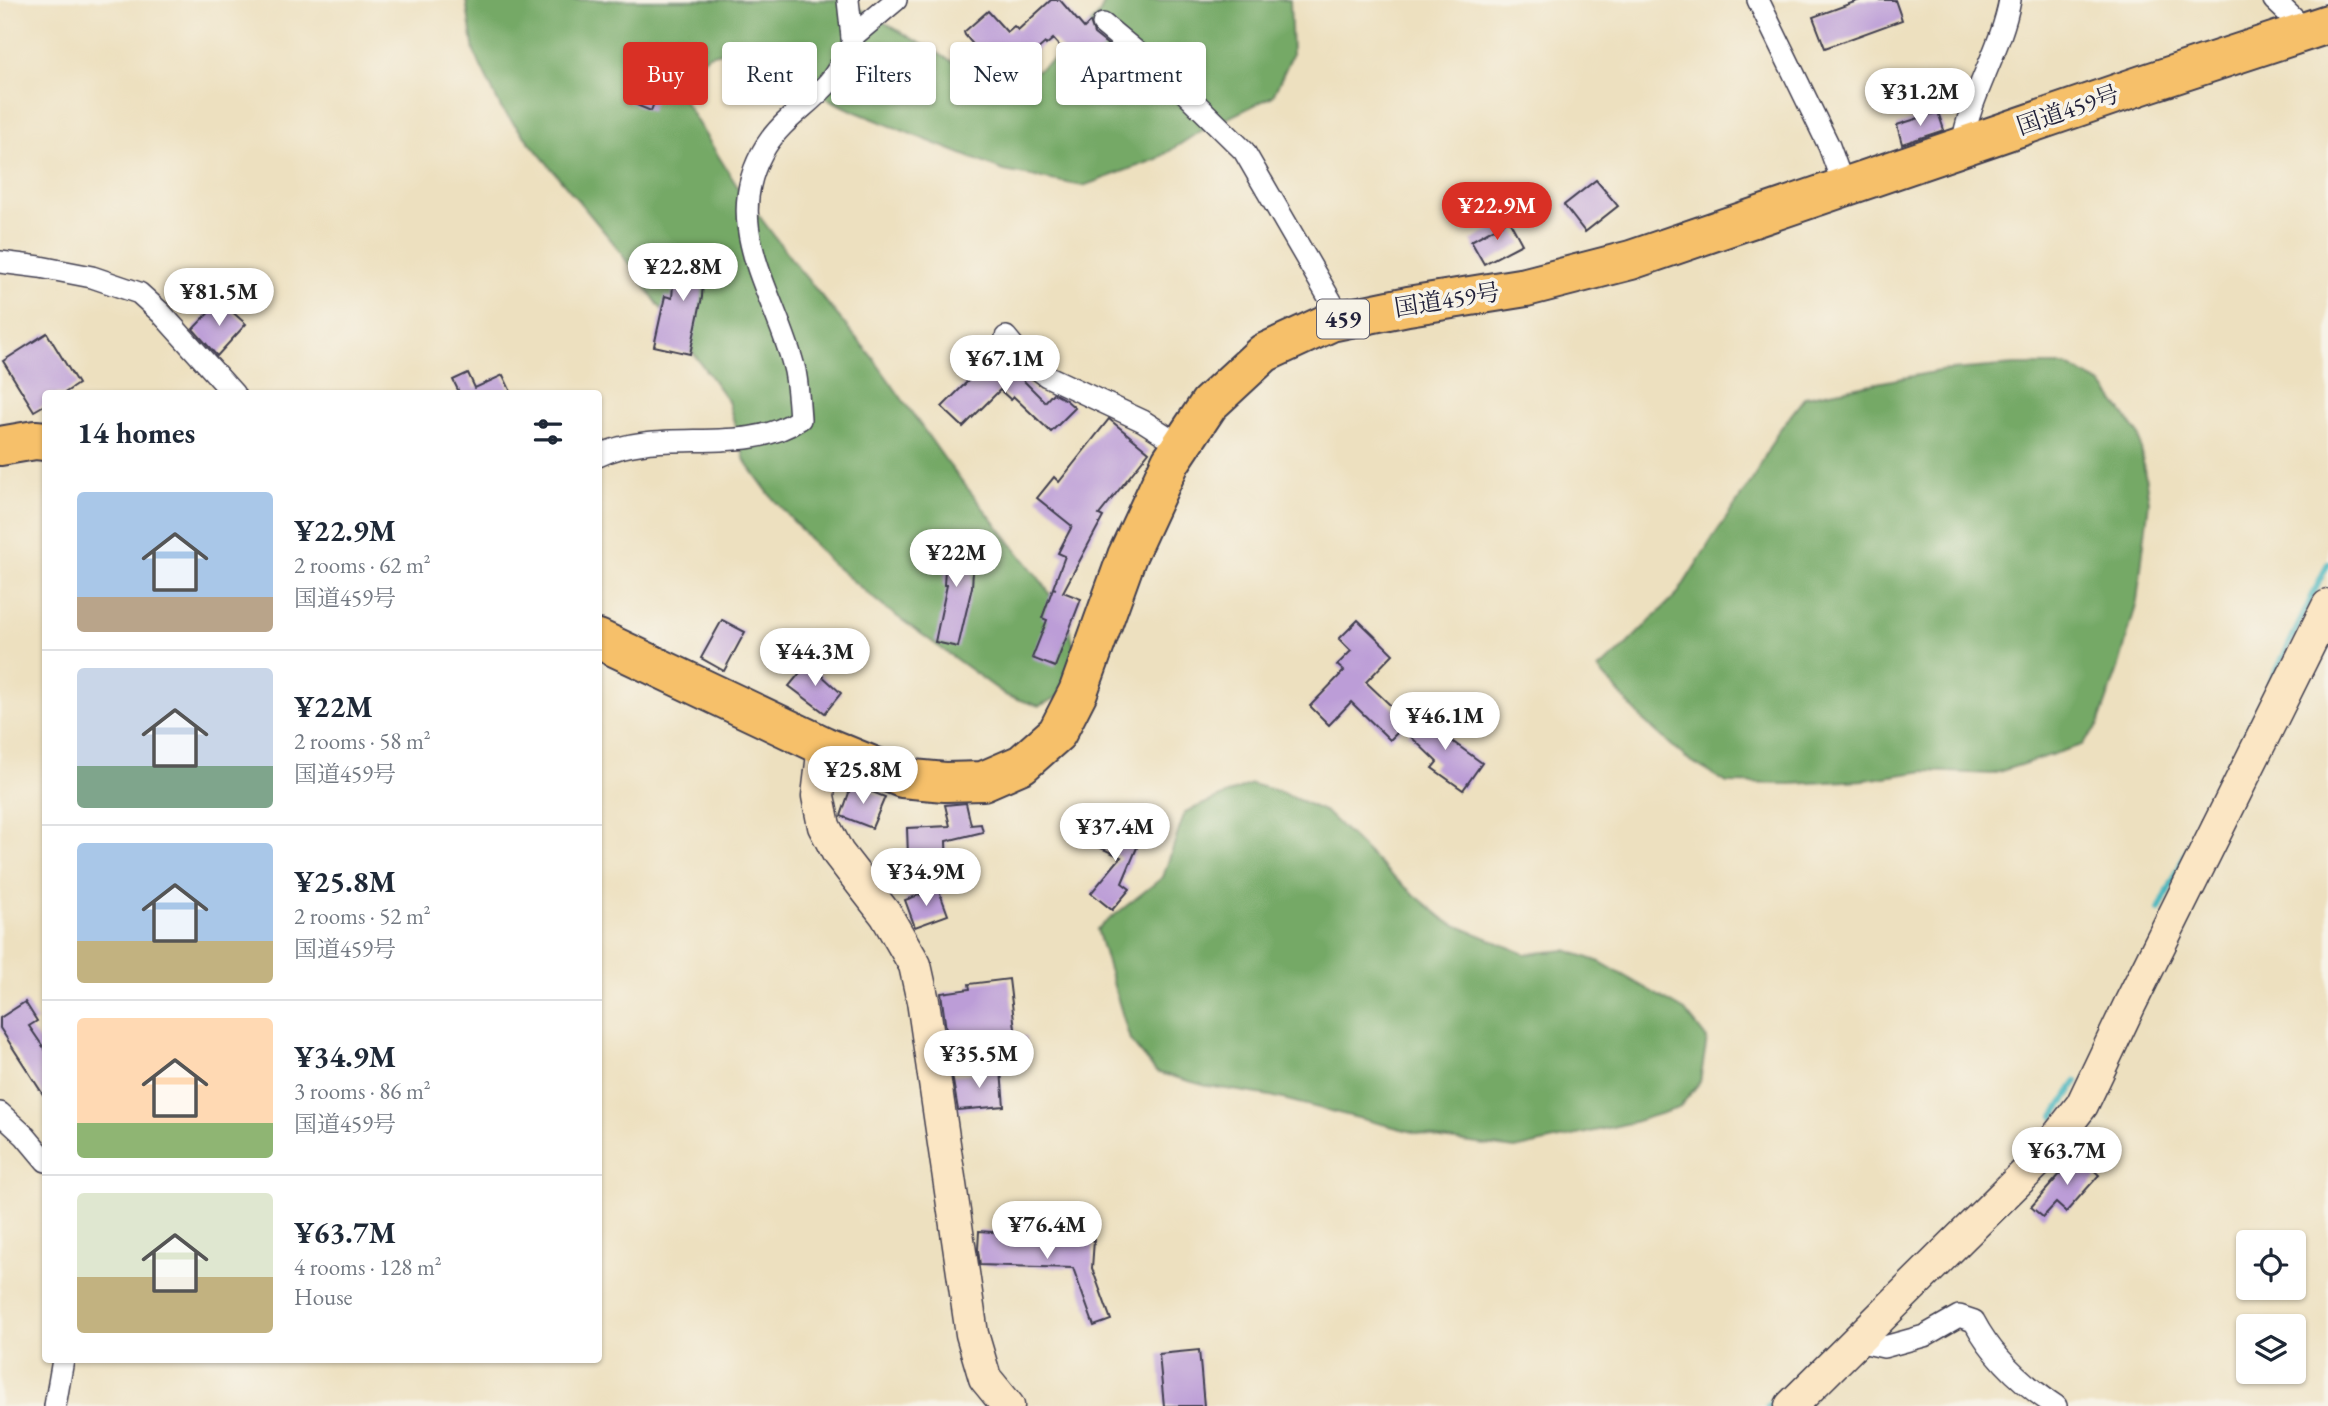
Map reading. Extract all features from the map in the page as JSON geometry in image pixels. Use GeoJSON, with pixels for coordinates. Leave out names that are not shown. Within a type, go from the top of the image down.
{"type":"FeatureCollection","features":[{"type":"Feature","properties":{"kind":"highway","name":"国道459号"},"geometry":{"type":"LineString","coordinates":[[602,641],[824,746],[902,778],[944,782],[983,781],[1022,764],[1057,733],[1078,692],[1127,555],[1171,461],[1209,404],[1264,353],[1331,322],[1408,306],[1526,287],[1631,260],[2316,28]]}},
{"type":"Feature","properties":{"kind":"highway"},"geometry":{"type":"LineString","coordinates":[[0,446],[42,441]]}},
{"type":"Feature","properties":{"kind":"street"},"geometry":{"type":"LineString","coordinates":[[602,454],[658,441],[753,438],[785,429],[800,419],[795,371],[749,240],[746,211],[751,179],[764,148],[783,123],[830,82],[853,46],[848,0]]}},
{"type":"Feature","properties":{"kind":"street"},"geometry":{"type":"LineString","coordinates":[[852,37],[896,0]]}},
{"type":"Feature","properties":{"kind":"street"},"geometry":{"type":"LineString","coordinates":[[1758,0],[1829,146],[1844,187]]}},
{"type":"Feature","properties":{"kind":"street"},"geometry":{"type":"LineString","coordinates":[[1962,146],[1965,125],[1995,55],[2010,0]]}},
{"type":"Feature","properties":{"kind":"street"},"geometry":{"type":"LineString","coordinates":[[2274,0],[2294,19],[2316,28]]}},
{"type":"Feature","properties":{"kind":"street"},"geometry":{"type":"LineString","coordinates":[[1103,24],[1180,88],[1244,151],[1342,320]]}},
{"type":"Feature","properties":{"kind":"street"},"geometry":{"type":"LineString","coordinates":[[0,262],[92,277],[139,293],[161,313],[230,390]]}},
{"type":"Feature","properties":{"kind":"street"},"geometry":{"type":"LineString","coordinates":[[1006,337],[1024,359],[1047,376],[1143,421],[1182,446]]}},
{"type":"Feature","properties":{"kind":"street"},"geometry":{"type":"LineString","coordinates":[[1791,1406],[2039,1160],[2082,1105],[2328,606]]}},
{"type":"Feature","properties":{"kind":"street"},"geometry":{"type":"LineString","coordinates":[[824,746],[818,796],[824,826],[838,853],[886,915],[915,965],[923,1001],[972,1334],[985,1378],[1008,1406]]}},
{"type":"Feature","properties":{"kind":"street"},"geometry":{"type":"LineString","coordinates":[[0,1113],[42,1156]]}},
{"type":"Feature","properties":{"kind":"street"},"geometry":{"type":"LineString","coordinates":[[1857,1341],[1884,1347],[1924,1336],[1959,1316],[1974,1321],[1986,1344],[2026,1387],[2056,1406]]}},
{"type":"Feature","properties":{"kind":"street"},"geometry":{"type":"LineString","coordinates":[[55,1406],[62,1363]]}},
{"type":"Feature","properties":{"kind":"green space"},"geometry":{"type":"Polygon","coordinates":[[[466,0],[845,0],[918,42],[831,42],[831,100],[817,94],[817,42],[722,42],[722,52],[708,56],[708,42],[623,42],[623,105],[687,105],[739,189],[798,268],[873,358],[946,461],[1045,586],[1070,630],[1079,667],[1058,697],[1039,706],[1007,696],[884,607],[829,561],[770,495],[745,461],[728,401],[612,241],[501,108],[474,52],[466,0]]]}},
{"type":"Feature","properties":{"kind":"green space"},"geometry":{"type":"Polygon","coordinates":[[[1106,0],[1290,0],[1292,55],[1273,96],[1199,132],[1157,159],[1083,186],[1004,171],[841,105],[936,105],[936,52],[950,60],[950,105],[1042,105],[1042,67],[1056,57],[1056,105],[1206,105],[1206,42],[1071,42],[1098,16],[1106,0]]]}},
{"type":"Feature","properties":{"kind":"green space"},"geometry":{"type":"Polygon","coordinates":[[[2015,365],[2066,365],[2102,384],[2139,435],[2149,502],[2137,601],[2120,663],[2098,725],[2082,745],[1992,774],[1925,771],[1865,780],[1791,784],[1727,783],[1686,758],[1643,720],[1598,669],[1618,653],[1678,593],[1753,479],[1777,433],[1805,397],[1939,371],[2015,365]]]}},
{"type":"Feature","properties":{"kind":"green space"},"geometry":{"type":"Polygon","coordinates":[[[1251,784],[1278,791],[1326,812],[1391,875],[1446,921],[1525,954],[1566,950],[1600,962],[1685,1011],[1707,1039],[1700,1082],[1679,1108],[1630,1123],[1515,1149],[1441,1139],[1271,1096],[1207,1086],[1156,1072],[1130,1040],[1097,929],[1163,877],[1185,812],[1251,784]]]}},
{"type":"Feature","properties":{"kind":"building"},"geometry":{"type":"Polygon","coordinates":[[[1051,0],[1060,0],[1084,28],[1090,22],[1094,34],[1104,42],[1056,42],[1053,39],[1042,46],[1042,42],[971,42],[964,32],[988,11],[1007,32],[1014,26],[1018,30],[1051,0]]]}},
{"type":"Feature","properties":{"kind":"building"},"geometry":{"type":"Polygon","coordinates":[[[1860,0],[1895,0],[1902,20],[1825,48],[1813,17],[1860,0]]]}},
{"type":"Feature","properties":{"kind":"building"},"geometry":{"type":"Polygon","coordinates":[[[636,105],[653,105],[651,111],[636,105]]]}},
{"type":"Feature","properties":{"kind":"building"},"geometry":{"type":"Polygon","coordinates":[[[1938,112],[1944,130],[1902,144],[1897,125],[1938,112]]]}},
{"type":"Feature","properties":{"kind":"building"},"geometry":{"type":"Polygon","coordinates":[[[1596,180],[1618,206],[1585,232],[1564,205],[1596,180]]]}},
{"type":"Feature","properties":{"kind":"building"},"geometry":{"type":"Polygon","coordinates":[[[1509,220],[1522,244],[1484,264],[1471,241],[1509,220]]]}},
{"type":"Feature","properties":{"kind":"building"},"geometry":{"type":"Polygon","coordinates":[[[676,248],[705,250],[702,297],[690,354],[654,346],[665,296],[672,298],[676,248]]]}},
{"type":"Feature","properties":{"kind":"building"},"geometry":{"type":"Polygon","coordinates":[[[220,301],[246,324],[217,356],[193,329],[220,301]]]}},
{"type":"Feature","properties":{"kind":"building"},"geometry":{"type":"Polygon","coordinates":[[[47,333],[78,384],[69,390],[42,390],[42,406],[34,411],[3,361],[47,333]]]}},
{"type":"Feature","properties":{"kind":"building"},"geometry":{"type":"Polygon","coordinates":[[[999,350],[1015,368],[1013,370],[1045,402],[1053,393],[1075,408],[1051,432],[1014,397],[1011,400],[1000,390],[963,427],[942,407],[999,350]]]}},
{"type":"Feature","properties":{"kind":"building"},"geometry":{"type":"Polygon","coordinates":[[[468,373],[475,388],[503,375],[510,390],[458,390],[453,380],[468,373]]]}},
{"type":"Feature","properties":{"kind":"building"},"geometry":{"type":"Polygon","coordinates":[[[1109,419],[1149,452],[1099,515],[1103,517],[1063,592],[1081,599],[1055,667],[1032,658],[1047,620],[1042,618],[1065,556],[1058,553],[1072,526],[1037,498],[1054,477],[1059,482],[1109,419]]]}},
{"type":"Feature","properties":{"kind":"building"},"geometry":{"type":"Polygon","coordinates":[[[947,537],[975,539],[972,587],[958,647],[935,642],[947,585],[944,585],[947,537]]]}},
{"type":"Feature","properties":{"kind":"building"},"geometry":{"type":"Polygon","coordinates":[[[722,620],[745,632],[724,671],[701,658],[722,620]]]}},
{"type":"Feature","properties":{"kind":"building"},"geometry":{"type":"Polygon","coordinates":[[[1358,620],[1393,654],[1366,682],[1408,722],[1390,740],[1351,702],[1329,725],[1310,706],[1344,671],[1337,665],[1351,651],[1339,639],[1358,620]]]}},
{"type":"Feature","properties":{"kind":"building"},"geometry":{"type":"Polygon","coordinates":[[[808,663],[841,693],[825,713],[789,686],[808,663]]]}},
{"type":"Feature","properties":{"kind":"building"},"geometry":{"type":"Polygon","coordinates":[[[1431,710],[1445,724],[1438,731],[1482,763],[1463,790],[1432,768],[1437,762],[1408,734],[1431,710]]]}},
{"type":"Feature","properties":{"kind":"building"},"geometry":{"type":"Polygon","coordinates":[[[852,784],[885,797],[872,828],[841,816],[852,784]]]}},
{"type":"Feature","properties":{"kind":"building"},"geometry":{"type":"Polygon","coordinates":[[[966,803],[971,825],[981,824],[983,832],[946,841],[947,870],[930,871],[929,855],[908,856],[907,828],[950,826],[945,805],[966,803]]]}},
{"type":"Feature","properties":{"kind":"building"},"geometry":{"type":"Polygon","coordinates":[[[1101,821],[1141,838],[1122,883],[1130,889],[1112,910],[1091,893],[1121,857],[1092,844],[1101,821]]]}},
{"type":"Feature","properties":{"kind":"building"},"geometry":{"type":"Polygon","coordinates":[[[938,888],[948,915],[915,927],[905,900],[938,888]]]}},
{"type":"Feature","properties":{"kind":"building"},"geometry":{"type":"Polygon","coordinates":[[[1009,979],[1016,1037],[1026,1036],[1028,1063],[990,1066],[987,1032],[947,1037],[941,993],[970,989],[969,984],[1009,979]]]}},
{"type":"Feature","properties":{"kind":"building"},"geometry":{"type":"Polygon","coordinates":[[[25,1002],[37,1021],[29,1026],[42,1045],[42,1093],[0,1028],[0,1018],[25,1002]]]}},
{"type":"Feature","properties":{"kind":"building"},"geometry":{"type":"Polygon","coordinates":[[[1001,1071],[1004,1106],[958,1110],[952,1075],[1001,1071]]]}},
{"type":"Feature","properties":{"kind":"building"},"geometry":{"type":"Polygon","coordinates":[[[2077,1155],[2099,1175],[2066,1212],[2056,1203],[2043,1217],[2031,1207],[2077,1155]]]}},
{"type":"Feature","properties":{"kind":"building"},"geometry":{"type":"Polygon","coordinates":[[[979,1231],[1094,1240],[1092,1268],[1111,1320],[1094,1326],[1073,1268],[980,1265],[979,1231]]]}},
{"type":"Feature","properties":{"kind":"building"},"geometry":{"type":"Polygon","coordinates":[[[1199,1350],[1204,1406],[1164,1406],[1159,1354],[1199,1350]]]}},
{"type":"Feature","properties":{"kind":"waterway"},"geometry":{"type":"LineString","coordinates":[[2240,747],[2328,563]]}},
{"type":"Feature","properties":{"kind":"waterway"},"geometry":{"type":"LineString","coordinates":[[2159,910],[2211,807]]}},
{"type":"Feature","properties":{"kind":"waterway"},"geometry":{"type":"LineString","coordinates":[[2054,1116],[2077,1081]]}},
{"type":"Feature","properties":{"kind":"waterway"},"geometry":{"type":"LineString","coordinates":[[1768,1406],[1785,1390]]}}]}
